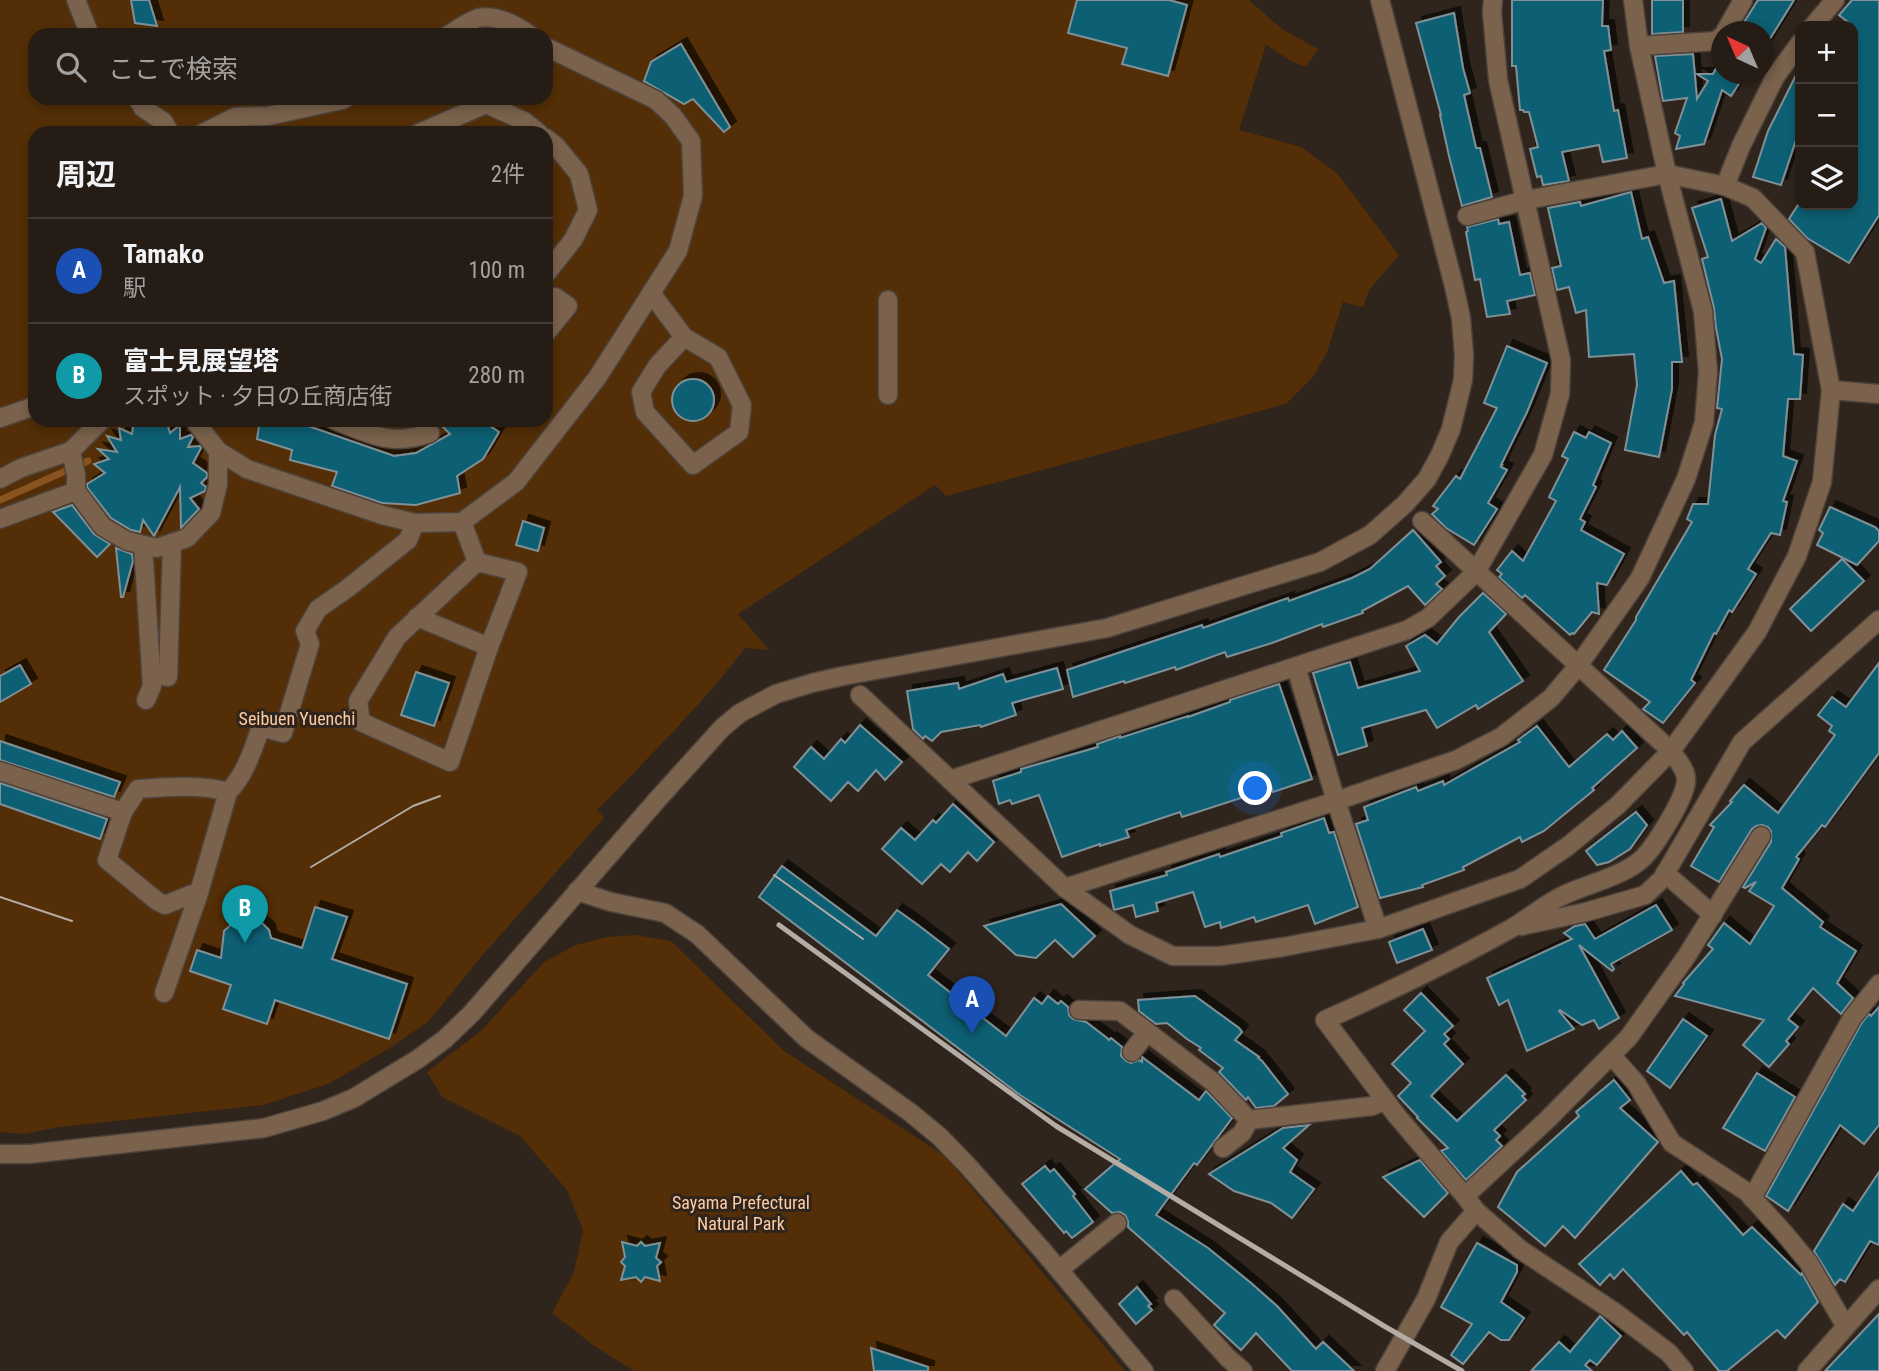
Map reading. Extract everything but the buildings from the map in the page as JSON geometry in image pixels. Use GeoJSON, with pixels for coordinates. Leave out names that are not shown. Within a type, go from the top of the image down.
{"type":"FeatureCollection","features":[{"type":"Feature","properties":{"kind":"street"},"geometry":{"type":"LineString","coordinates":[[76,0],[87,28]]}},
{"type":"Feature","properties":{"kind":"street"},"geometry":{"type":"LineString","coordinates":[[0,1154],[29,1154],[264,1128],[323,1111],[354,1098],[445,1039],[472,1013],[722,728],[740,713],[776,694],[812,682],[1107,628],[1321,562],[1370,536],[1405,504],[1427,479],[1440,455],[1458,406],[1464,355],[1461,318],[1380,0]]}},
{"type":"Feature","properties":{"kind":"street"},"geometry":{"type":"LineString","coordinates":[[950,780],[1407,631],[1427,618],[1476,572],[1543,454],[1560,394],[1561,360],[1497,80],[1493,0]]}},
{"type":"Feature","properties":{"kind":"street"},"geometry":{"type":"LineString","coordinates":[[1065,888],[1456,760],[1501,737],[1551,698],[1578,666],[1640,578],[1686,479],[1704,423],[1709,372],[1703,311],[1667,174],[1639,46],[1633,0]]}},
{"type":"Feature","properties":{"kind":"street"},"geometry":{"type":"LineString","coordinates":[[1731,21],[1743,0]]}},
{"type":"Feature","properties":{"kind":"street"},"geometry":{"type":"LineString","coordinates":[[1817,21],[1835,0]]}},
{"type":"Feature","properties":{"kind":"street"},"geometry":{"type":"LineString","coordinates":[[461,28],[478,19],[497,18],[520,28]]}},
{"type":"Feature","properties":{"kind":"street"},"geometry":{"type":"LineString","coordinates":[[1639,46],[1711,41]]}},
{"type":"Feature","properties":{"kind":"street"},"geometry":{"type":"LineString","coordinates":[[199,427],[218,451],[254,472],[382,515],[415,523],[462,522],[516,482],[597,378],[678,251],[693,196],[691,141],[673,116],[656,100],[553,50]]}},
{"type":"Feature","properties":{"kind":"street"},"geometry":{"type":"LineString","coordinates":[[1725,186],[1741,146],[1775,77],[1795,50]]}},
{"type":"Feature","properties":{"kind":"street"},"geometry":{"type":"LineString","coordinates":[[141,105],[164,121],[166,126]]}},
{"type":"Feature","properties":{"kind":"street"},"geometry":{"type":"LineString","coordinates":[[217,126],[234,117],[268,116],[289,105]]}},
{"type":"Feature","properties":{"kind":"street"},"geometry":{"type":"LineString","coordinates":[[445,126],[484,105]]}},
{"type":"Feature","properties":{"kind":"street"},"geometry":{"type":"LineString","coordinates":[[488,105],[530,126]]}},
{"type":"Feature","properties":{"kind":"street"},"geometry":{"type":"LineString","coordinates":[[553,151],[579,174],[588,210],[573,240],[553,265]]}},
{"type":"Feature","properties":{"kind":"street"},"geometry":{"type":"LineString","coordinates":[[860,695],[1065,888],[1130,935],[1173,956],[1233,954],[1378,929],[1520,879],[1568,846],[1618,805],[1671,751],[1757,632],[1797,556],[1822,482],[1831,390],[1805,253],[1753,198],[1725,186],[1667,174],[1526,200],[1467,216]]}},
{"type":"Feature","properties":{"kind":"street"},"geometry":{"type":"LineString","coordinates":[[651,293],[684,337],[718,358],[742,405],[739,432],[692,465],[645,412],[641,392],[657,366],[684,337]]}},
{"type":"Feature","properties":{"kind":"street"},"geometry":{"type":"LineString","coordinates":[[553,299],[555,297],[568,306],[553,324]]}},
{"type":"Feature","properties":{"kind":"street"},"geometry":{"type":"LineString","coordinates":[[888,300],[888,395]]}},
{"type":"Feature","properties":{"kind":"street"},"geometry":{"type":"LineString","coordinates":[[1831,390],[1879,394]]}},
{"type":"Feature","properties":{"kind":"street"},"geometry":{"type":"LineString","coordinates":[[0,418],[28,408]]}},
{"type":"Feature","properties":{"kind":"street"},"geometry":{"type":"LineString","coordinates":[[0,519],[74,469],[98,427]]}},
{"type":"Feature","properties":{"kind":"street"},"geometry":{"type":"LineString","coordinates":[[352,427],[384,439],[414,439],[430,433],[426,427]]}},
{"type":"Feature","properties":{"kind":"street"},"geometry":{"type":"LineString","coordinates":[[74,469],[103,527],[127,541],[157,548],[187,538],[211,513],[218,484],[218,451]]}},
{"type":"Feature","properties":{"kind":"street"},"geometry":{"type":"LineString","coordinates":[[0,479],[21,468],[74,469]]}},
{"type":"Feature","properties":{"kind":"street"},"geometry":{"type":"LineString","coordinates":[[1422,521],[1671,751],[1685,771],[1687,782],[1672,816],[1654,846],[1628,869],[1560,897],[1514,927],[1395,989],[1325,1020],[1397,1116],[1475,1211],[1521,1250],[1614,1311],[1669,1353],[1684,1371]]}},
{"type":"Feature","properties":{"kind":"street"},"geometry":{"type":"LineString","coordinates":[[462,522],[477,562]]}},
{"type":"Feature","properties":{"kind":"street"},"geometry":{"type":"LineString","coordinates":[[164,993],[198,896],[228,792],[247,768],[261,727],[283,733],[310,644],[305,631],[318,609],[408,540],[415,523]]}},
{"type":"Feature","properties":{"kind":"street"},"geometry":{"type":"LineString","coordinates":[[151,674],[168,677],[172,543]]}},
{"type":"Feature","properties":{"kind":"street"},"geometry":{"type":"LineString","coordinates":[[143,545],[152,686],[146,700]]}},
{"type":"Feature","properties":{"kind":"street"},"geometry":{"type":"LineString","coordinates":[[477,562],[518,572],[489,646],[450,762],[361,722],[358,701],[397,637],[477,562]]}},
{"type":"Feature","properties":{"kind":"street"},"geometry":{"type":"LineString","coordinates":[[417,617],[489,646]]}},
{"type":"Feature","properties":{"kind":"street"},"geometry":{"type":"LineString","coordinates":[[1514,927],[1561,919],[1645,895],[1665,873],[1742,743],[1879,620]]}},
{"type":"Feature","properties":{"kind":"street"},"geometry":{"type":"LineString","coordinates":[[1296,667],[1378,929]]}},
{"type":"Feature","properties":{"kind":"street"},"geometry":{"type":"LineString","coordinates":[[0,771],[123,812]]}},
{"type":"Feature","properties":{"kind":"street"},"geometry":{"type":"LineString","coordinates":[[198,896],[192,894],[165,905],[107,860],[123,812],[138,789],[164,787],[219,789],[228,792]]}},
{"type":"Feature","properties":{"kind":"street"},"geometry":{"type":"LineString","coordinates":[[1465,1196],[1547,1120],[1629,1037],[1686,957],[1762,836]]}},
{"type":"Feature","properties":{"kind":"street"},"geometry":{"type":"LineString","coordinates":[[1665,873],[1713,915]]}},
{"type":"Feature","properties":{"kind":"street"},"geometry":{"type":"LineString","coordinates":[[577,891],[595,898],[665,913],[697,934],[806,1038],[940,1137],[1059,1270],[1144,1371]]}},
{"type":"Feature","properties":{"kind":"street"},"geometry":{"type":"LineString","coordinates":[[1752,1198],[1852,1018],[1879,984]]}},
{"type":"Feature","properties":{"kind":"street"},"geometry":{"type":"LineString","coordinates":[[1079,1010],[1121,1011],[1213,1082],[1249,1120]]}},
{"type":"Feature","properties":{"kind":"street"},"geometry":{"type":"LineString","coordinates":[[1132,1052],[1147,1032]]}},
{"type":"Feature","properties":{"kind":"street"},"geometry":{"type":"LineString","coordinates":[[1611,1055],[1636,1083],[1672,1143],[1747,1192],[1809,1263],[1846,1327]]}},
{"type":"Feature","properties":{"kind":"street"},"geometry":{"type":"LineString","coordinates":[[1249,1120],[1372,1106],[1385,1100]]}},
{"type":"Feature","properties":{"kind":"street"},"geometry":{"type":"LineString","coordinates":[[1223,1148],[1242,1133],[1249,1120]]}},
{"type":"Feature","properties":{"kind":"street"},"geometry":{"type":"LineString","coordinates":[[1385,1371],[1426,1298],[1449,1242],[1475,1211]]}},
{"type":"Feature","properties":{"kind":"street"},"geometry":{"type":"LineString","coordinates":[[1059,1270],[1116,1223]]}},
{"type":"Feature","properties":{"kind":"street"},"geometry":{"type":"LineString","coordinates":[[1807,1371],[1879,1289]]}},
{"type":"Feature","properties":{"kind":"street"},"geometry":{"type":"LineString","coordinates":[[1174,1299],[1243,1371]]}},
{"type":"Feature","properties":{"kind":"green space","name":"Seibuen Yuenchi"},"geometry":{"type":"Polygon","coordinates":[[[0,0],[1249,0],[1282,29],[1318,49],[1306,67],[1266,45],[1239,130],[1301,147],[1337,173],[1399,255],[1369,290],[1363,307],[1343,302],[1327,352],[1313,377],[1286,404],[946,496],[935,485],[738,614],[769,650],[745,648],[692,711],[597,810],[604,818],[481,957],[428,1022],[328,1084],[263,1105],[60,1127],[23,1134],[0,1132],[0,0]]]}},
{"type":"Feature","properties":{"kind":"green space","name":"Sayama Prefectural Natural Park"},"geometry":{"type":"Polygon","coordinates":[[[636,935],[671,941],[784,1051],[945,1156],[1125,1371],[634,1371],[593,1345],[552,1313],[574,1272],[583,1230],[567,1190],[520,1136],[442,1097],[427,1072],[481,1031],[544,962],[576,945],[608,937],[636,935]]]}},
{"type":"Feature","properties":{"kind":"waterway"},"geometry":{"type":"LineString","coordinates":[[0,500],[88,461]]}},
{"type":"Feature","properties":{"kind":"tram line"},"geometry":{"type":"LineString","coordinates":[[311,867],[413,806],[440,796]]}},
{"type":"Feature","properties":{"kind":"tram line"},"geometry":{"type":"LineString","coordinates":[[774,875],[863,939]]}},
{"type":"Feature","properties":{"kind":"tram line"},"geometry":{"type":"LineString","coordinates":[[0,897],[72,921]]}},
{"type":"Feature","properties":{"kind":"railway"},"geometry":{"type":"LineString","coordinates":[[779,925],[1056,1126],[1462,1371]]}},
{"type":"Feature","properties":{"kind":"place","name":"富士見展望塔"},"geometry":{"type":"Point","coordinates":[245,943]}},
{"type":"Feature","properties":{"kind":"place","name":"Tamako"},"geometry":{"type":"Point","coordinates":[972,1034]}}]}
